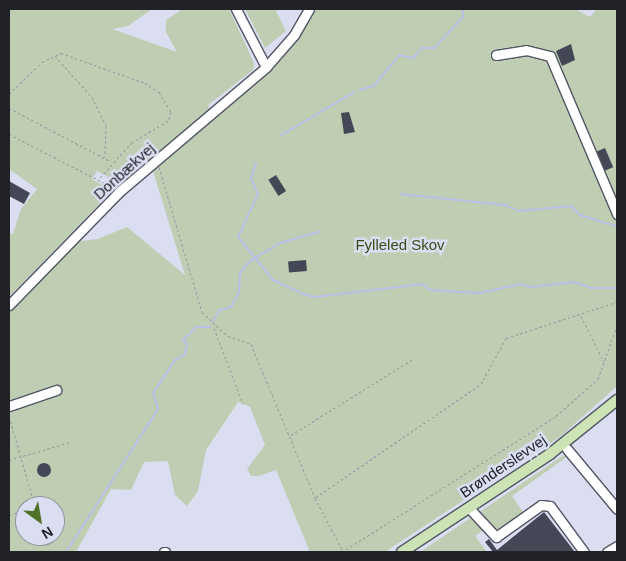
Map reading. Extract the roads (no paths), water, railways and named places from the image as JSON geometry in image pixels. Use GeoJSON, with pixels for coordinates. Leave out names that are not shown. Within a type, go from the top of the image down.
{"type":"FeatureCollection","features":[{"type":"Feature","properties":{"kind":"main road","name":"Brønderslevvej"},"geometry":{"type":"LineString","coordinates":[[402,552],[550,454],[617,400]]}},
{"type":"Feature","properties":{"kind":"street"},"geometry":{"type":"LineString","coordinates":[[236,9],[266,68]]}},
{"type":"Feature","properties":{"kind":"street","name":"Donbækvej"},"geometry":{"type":"LineString","coordinates":[[9,305],[120,191],[266,68],[294,36],[309,9]]}},
{"type":"Feature","properties":{"kind":"street"},"geometry":{"type":"LineString","coordinates":[[496,55],[526,50],[550,56],[617,214]]}},
{"type":"Feature","properties":{"kind":"street"},"geometry":{"type":"LineString","coordinates":[[9,406],[56,390]]}},
{"type":"Feature","properties":{"kind":"street"},"geometry":{"type":"LineString","coordinates":[[567,449],[617,509]]}},
{"type":"Feature","properties":{"kind":"street"},"geometry":{"type":"LineString","coordinates":[[469,508],[496,537],[541,505],[550,506],[584,552]]}},
{"type":"Feature","properties":{"kind":"street"},"geometry":{"type":"LineString","coordinates":[[607,552],[617,546]]}},
{"type":"Feature","properties":{"kind":"waterway"},"geometry":{"type":"LineString","coordinates":[[359,90],[374,86],[399,55],[413,58],[422,48],[434,48],[463,17],[463,9]]}},
{"type":"Feature","properties":{"kind":"waterway"},"geometry":{"type":"LineString","coordinates":[[593,9],[604,9]]}},
{"type":"Feature","properties":{"kind":"waterway"},"geometry":{"type":"LineString","coordinates":[[280,136],[354,92]]}},
{"type":"Feature","properties":{"kind":"waterway"},"geometry":{"type":"LineString","coordinates":[[256,163],[251,179],[258,194],[238,237],[273,280],[303,294],[315,297],[423,284],[430,290],[479,293],[521,284],[531,287],[574,282],[591,288],[615,288]]}},
{"type":"Feature","properties":{"kind":"waterway"},"geometry":{"type":"LineString","coordinates":[[400,194],[505,205],[519,211],[571,206],[580,215],[616,226]]}},
{"type":"Feature","properties":{"kind":"waterway"},"geometry":{"type":"LineString","coordinates":[[213,321],[220,310],[231,307],[239,292],[240,273],[251,260],[280,243],[319,232]]}},
{"type":"Feature","properties":{"kind":"waterway"},"geometry":{"type":"LineString","coordinates":[[66,552],[158,409],[153,393],[175,360],[185,354],[187,344],[183,340],[196,327],[210,327]]}},
{"type":"Feature","properties":{"kind":"park label","name":"Fylleled Skov"},"geometry":{"type":"Point","coordinates":[400,245]}}]}
